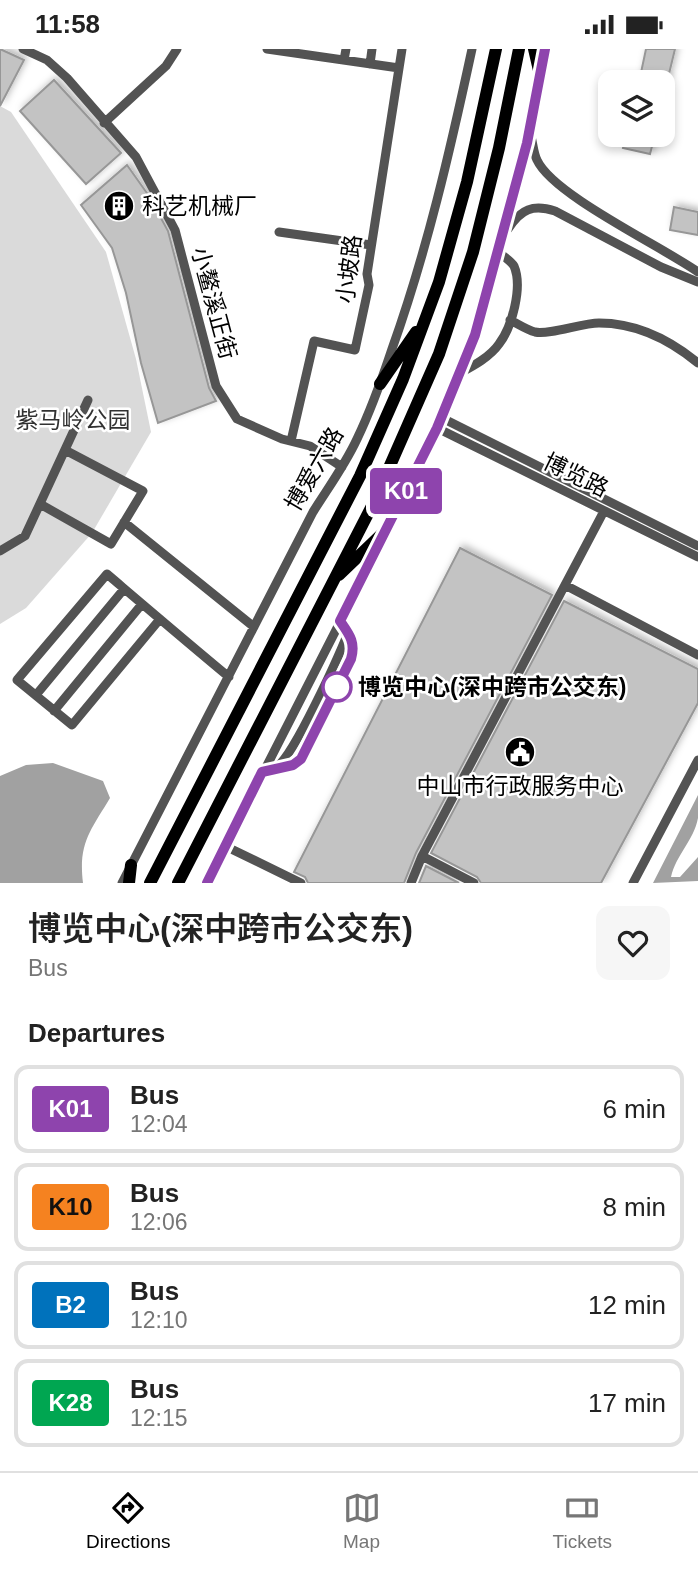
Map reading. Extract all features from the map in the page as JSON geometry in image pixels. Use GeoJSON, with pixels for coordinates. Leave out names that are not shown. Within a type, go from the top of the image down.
{"type":"FeatureCollection","features":[{"type":"Feature","properties":{"kind":"highway","name":"博爱六路"},"geometry":{"type":"LineString","coordinates":[[150,883],[360,476],[403,379],[439,282],[467,182],[496,49]]}},
{"type":"Feature","properties":{"kind":"highway"},"geometry":{"type":"LineString","coordinates":[[178,883],[374,502],[439,354],[473,252],[499,148],[519,49]]}},
{"type":"Feature","properties":{"kind":"highway"},"geometry":{"type":"LineString","coordinates":[[534,49],[540,75]]}},
{"type":"Feature","properties":{"kind":"highway"},"geometry":{"type":"LineString","coordinates":[[380,384],[426,317]]}},
{"type":"Feature","properties":{"kind":"highway"},"geometry":{"type":"LineString","coordinates":[[331,583],[388,528]]}},
{"type":"Feature","properties":{"kind":"highway"},"geometry":{"type":"LineString","coordinates":[[129,883],[131,865]]}},
{"type":"Feature","properties":{"kind":"street","name":"小鳌溪正街"},"geometry":{"type":"LineString","coordinates":[[23,49],[47,60],[67,78],[136,157],[175,230],[216,386],[237,419],[291,442],[310,446],[342,467]]}},
{"type":"Feature","properties":{"kind":"street"},"geometry":{"type":"LineString","coordinates":[[104,123],[166,66],[177,49]]}},
{"type":"Feature","properties":{"kind":"street"},"geometry":{"type":"LineString","coordinates":[[267,49],[321,53],[344,60],[399,68]]}},
{"type":"Feature","properties":{"kind":"street"},"geometry":{"type":"LineString","coordinates":[[344,60],[346,49]]}},
{"type":"Feature","properties":{"kind":"street"},"geometry":{"type":"LineString","coordinates":[[370,64],[372,49]]}},
{"type":"Feature","properties":{"kind":"street","name":"小坡路"},"geometry":{"type":"LineString","coordinates":[[291,442],[314,341],[355,350],[369,285],[367,274],[371,245],[402,49]]}},
{"type":"Feature","properties":{"kind":"street","name":"博爱六路"},"geometry":{"type":"LineString","coordinates":[[122,883],[313,512],[358,438],[415,284],[436,211],[472,49]]}},
{"type":"Feature","properties":{"kind":"street"},"geometry":{"type":"LineString","coordinates":[[207,883],[442,418],[475,335],[503,236],[530,129],[545,49]]}},
{"type":"Feature","properties":{"kind":"street"},"geometry":{"type":"LineString","coordinates":[[530,129],[537,160],[550,178],[574,197],[698,272]]}},
{"type":"Feature","properties":{"kind":"street"},"geometry":{"type":"LineString","coordinates":[[503,236],[515,219],[526,210],[540,206],[555,211],[661,267],[698,282]]}},
{"type":"Feature","properties":{"kind":"street"},"geometry":{"type":"LineString","coordinates":[[279,232],[371,245]]}},
{"type":"Feature","properties":{"kind":"street"},"geometry":{"type":"LineString","coordinates":[[460,373],[477,364],[499,345],[510,320],[518,287],[514,265],[498,252]]}},
{"type":"Feature","properties":{"kind":"street"},"geometry":{"type":"LineString","coordinates":[[510,320],[536,333],[598,323],[628,326],[657,335],[698,363]]}},
{"type":"Feature","properties":{"kind":"street"},"geometry":{"type":"LineString","coordinates":[[0,551],[25,536],[88,400]]}},
{"type":"Feature","properties":{"kind":"street","name":"博览路"},"geometry":{"type":"LineString","coordinates":[[442,418],[698,546]]}},
{"type":"Feature","properties":{"kind":"street","name":"博览路"},"geometry":{"type":"LineString","coordinates":[[437,428],[698,557]]}},
{"type":"Feature","properties":{"kind":"street"},"geometry":{"type":"LineString","coordinates":[[40,505],[111,544],[143,491],[65,450]]}},
{"type":"Feature","properties":{"kind":"street"},"geometry":{"type":"LineString","coordinates":[[411,883],[422,856],[604,511]]}},
{"type":"Feature","properties":{"kind":"street"},"geometry":{"type":"LineString","coordinates":[[124,522],[254,627]]}},
{"type":"Feature","properties":{"kind":"street"},"geometry":{"type":"LineString","coordinates":[[160,619],[72,725],[18,680],[107,574],[229,677]]}},
{"type":"Feature","properties":{"kind":"street"},"geometry":{"type":"LineString","coordinates":[[565,585],[698,655]]}},
{"type":"Feature","properties":{"kind":"street"},"geometry":{"type":"LineString","coordinates":[[36,695],[124,589]]}},
{"type":"Feature","properties":{"kind":"street"},"geometry":{"type":"LineString","coordinates":[[54,711],[142,604]]}},
{"type":"Feature","properties":{"kind":"street"},"geometry":{"type":"LineString","coordinates":[[262,772],[293,765],[301,759],[310,744],[354,648],[353,640],[340,621]]}},
{"type":"Feature","properties":{"kind":"street"},"geometry":{"type":"LineString","coordinates":[[276,768],[282,763],[296,738],[348,633]]}},
{"type":"Feature","properties":{"kind":"street"},"geometry":{"type":"LineString","coordinates":[[633,883],[698,760]]}},
{"type":"Feature","properties":{"kind":"street"},"geometry":{"type":"LineString","coordinates":[[225,846],[301,883]]}},
{"type":"Feature","properties":{"kind":"street"},"geometry":{"type":"LineString","coordinates":[[422,856],[474,883]]}},
{"type":"Feature","properties":{"kind":"green space","name":"紫马岭公园"},"geometry":{"type":"Polygon","coordinates":[[[0,106],[11,112],[106,252],[136,359],[151,432],[92,533],[26,608],[0,624],[0,106]]]}},
{"type":"Feature","properties":{"kind":"shaded area"},"geometry":{"type":"Polygon","coordinates":[[[53,763],[103,781],[110,798],[84,847],[83,883],[0,883],[0,776],[26,765],[53,763]]]}},
{"type":"Feature","properties":{"kind":"shaded area"},"geometry":{"type":"Polygon","coordinates":[[[698,795],[696,826],[671,877],[680,877],[698,857],[698,881],[653,883],[698,795]]]}},
{"type":"Feature","properties":{"kind":"building"},"geometry":{"type":"Polygon","coordinates":[[[0,49],[24,60],[0,106],[0,49]]]}},
{"type":"Feature","properties":{"kind":"building"},"geometry":{"type":"Polygon","coordinates":[[[646,49],[675,49],[670,70],[642,70],[646,49]]]}},
{"type":"Feature","properties":{"kind":"building"},"geometry":{"type":"Polygon","coordinates":[[[54,80],[121,153],[86,184],[20,111],[54,80]]]}},
{"type":"Feature","properties":{"kind":"building"},"geometry":{"type":"Polygon","coordinates":[[[623,147],[652,147],[650,154],[623,147]]]}},
{"type":"Feature","properties":{"kind":"building"},"geometry":{"type":"Polygon","coordinates":[[[127,165],[149,196],[168,231],[209,388],[216,401],[158,423],[141,363],[126,293],[112,248],[81,205],[127,165]]]}},
{"type":"Feature","properties":{"kind":"building"},"geometry":{"type":"Polygon","coordinates":[[[674,207],[698,212],[698,235],[670,230],[674,207]]]}},
{"type":"Feature","properties":{"kind":"building"},"geometry":{"type":"Polygon","coordinates":[[[460,548],[552,595],[416,853],[404,883],[308,883],[305,877],[294,872],[460,548]]]}},
{"type":"Feature","properties":{"kind":"building"},"geometry":{"type":"Polygon","coordinates":[[[564,601],[698,669],[698,703],[601,883],[481,883],[477,877],[431,853],[564,601]]]}},
{"type":"Feature","properties":{"kind":"building"},"geometry":{"type":"Polygon","coordinates":[[[426,866],[459,883],[419,883],[426,866]]]}},
{"type":"Feature","properties":{"kind":"bus line","name":"K01"},"geometry":{"type":"LineString","coordinates":[[207,883],[262,772],[293,765],[301,759],[351,659],[353,640],[340,621],[437,428],[475,335],[527,143],[545,49]]}},
{"type":"Feature","properties":{"kind":"place","name":"科艺机械厂"},"geometry":{"type":"Point","coordinates":[119,206]}},
{"type":"Feature","properties":{"kind":"place","name":"博览中心(深中跨市公交东)"},"geometry":{"type":"Point","coordinates":[337,687]}},
{"type":"Feature","properties":{"kind":"place","name":"中山市行政服务中心"},"geometry":{"type":"Point","coordinates":[520,752]}}]}
